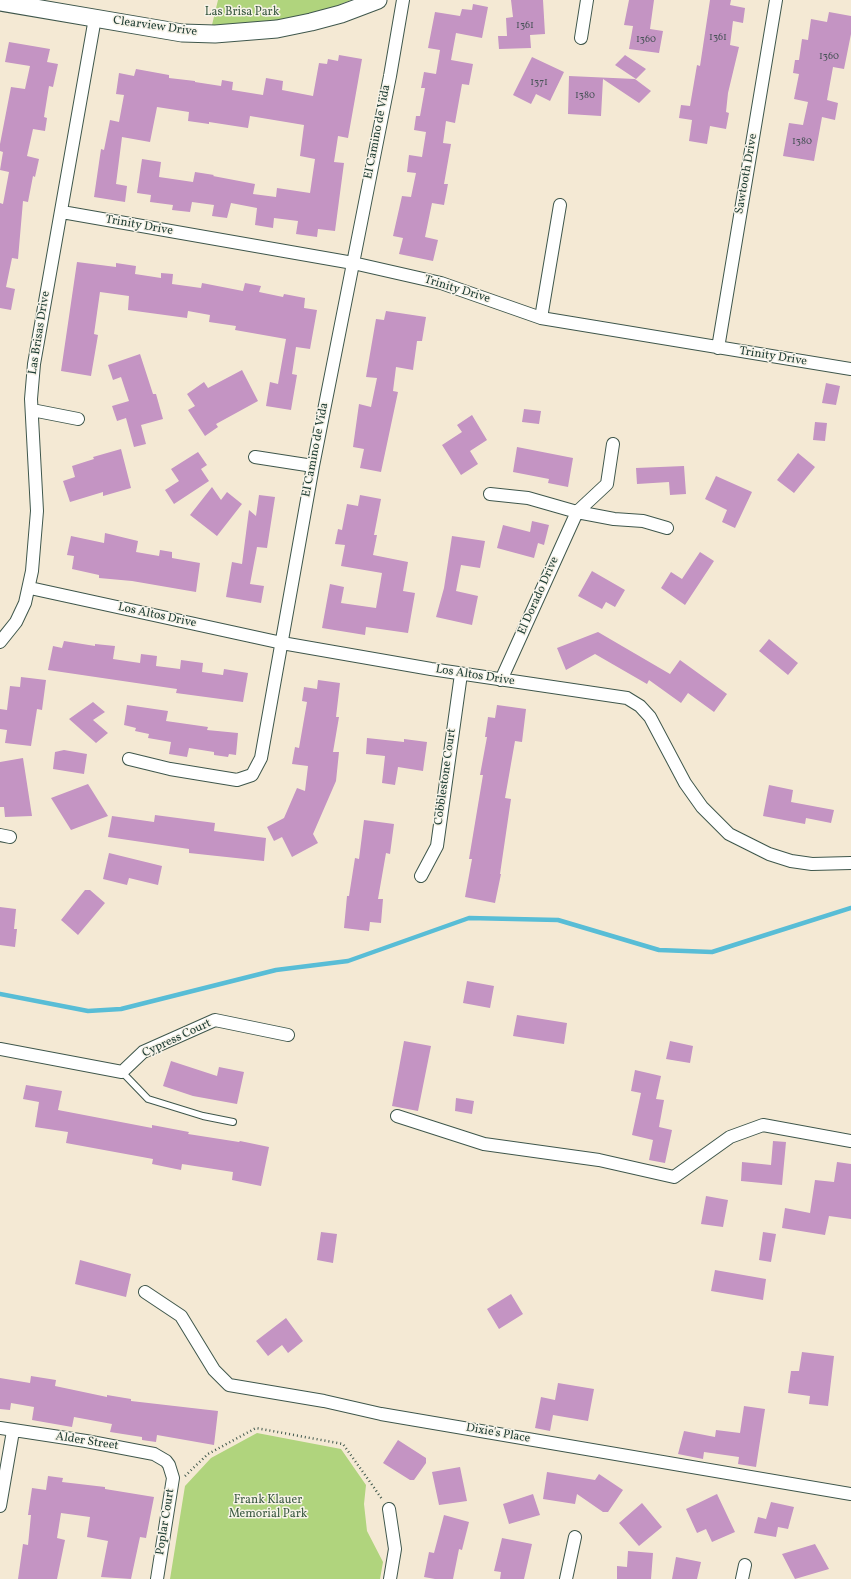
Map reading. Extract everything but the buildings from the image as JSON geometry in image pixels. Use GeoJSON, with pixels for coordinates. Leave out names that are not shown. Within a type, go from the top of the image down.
{"type":"FeatureCollection","features":[{"type":"Feature","properties":{"kind":"street","name":"Clearview Drive"},"geometry":{"type":"LineString","coordinates":[[0,2],[182,33],[215,34],[242,33],[311,22],[341,14],[378,0]]}},
{"type":"Feature","properties":{"kind":"street","name":"El Camino de Vida"},"geometry":{"type":"LineString","coordinates":[[129,759],[230,780],[237,780],[252,775],[261,758],[312,466],[353,263],[403,0]]}},
{"type":"Feature","properties":{"kind":"street"},"geometry":{"type":"LineString","coordinates":[[581,38],[587,0]]}},
{"type":"Feature","properties":{"kind":"street","name":"Sawtooth Drive"},"geometry":{"type":"LineString","coordinates":[[718,348],[776,0]]}},
{"type":"Feature","properties":{"kind":"street","name":"Las Brisas Drive"},"geometry":{"type":"LineString","coordinates":[[0,642],[16,622],[30,588],[37,511],[32,410],[34,364],[95,18]]}},
{"type":"Feature","properties":{"kind":"street"},"geometry":{"type":"LineString","coordinates":[[541,318],[560,205]]}},
{"type":"Feature","properties":{"kind":"street","name":"Trinity Drive"},"geometry":{"type":"LineString","coordinates":[[62,212],[353,263],[440,283],[541,318],[851,369]]}},
{"type":"Feature","properties":{"kind":"street"},"geometry":{"type":"LineString","coordinates":[[32,410],[78,419]]}},
{"type":"Feature","properties":{"kind":"street","name":"El Dorado Drive"},"geometry":{"type":"LineString","coordinates":[[501,680],[577,512],[607,484],[614,444]]}},
{"type":"Feature","properties":{"kind":"street"},"geometry":{"type":"LineString","coordinates":[[255,456],[312,466]]}},
{"type":"Feature","properties":{"kind":"street"},"geometry":{"type":"LineString","coordinates":[[490,494],[528,498],[577,512],[614,519],[643,520],[667,528]]}},
{"type":"Feature","properties":{"kind":"street","name":"Los Altos Drive"},"geometry":{"type":"LineString","coordinates":[[30,588],[282,643],[460,674],[619,695],[633,701],[650,717],[685,783],[702,807],[729,834],[770,854],[791,861],[812,864],[851,863]]}},
{"type":"Feature","properties":{"kind":"street","name":"Cobblestone Court"},"geometry":{"type":"LineString","coordinates":[[421,876],[437,846],[460,674]]}},
{"type":"Feature","properties":{"kind":"street","name":"Cypress Court"},"geometry":{"type":"LineString","coordinates":[[122,1072],[143,1052],[214,1020],[288,1035]]}},
{"type":"Feature","properties":{"kind":"street"},"geometry":{"type":"LineString","coordinates":[[0,1049],[122,1072]]}},
{"type":"Feature","properties":{"kind":"street"},"geometry":{"type":"LineString","coordinates":[[397,1116],[484,1144],[599,1160],[674,1177],[730,1137],[763,1125],[851,1140]]}},
{"type":"Feature","properties":{"kind":"street","name":"Dixie's Place"},"geometry":{"type":"LineString","coordinates":[[145,1292],[181,1316],[214,1370],[229,1385],[324,1401],[389,1415],[851,1494]]}},
{"type":"Feature","properties":{"kind":"street","name":"Alder Street"},"geometry":{"type":"LineString","coordinates":[[0,1428],[86,1441],[154,1454],[170,1465]]}},
{"type":"Feature","properties":{"kind":"street"},"geometry":{"type":"LineString","coordinates":[[0,1506],[13,1431]]}},
{"type":"Feature","properties":{"kind":"street","name":"Poplar Court"},"geometry":{"type":"LineString","coordinates":[[157,1579],[172,1488],[173,1478],[170,1465]]}},
{"type":"Feature","properties":{"kind":"street"},"geometry":{"type":"LineString","coordinates":[[389,1509],[395,1549],[390,1579]]}},
{"type":"Feature","properties":{"kind":"street"},"geometry":{"type":"LineString","coordinates":[[566,1579],[575,1537]]}},
{"type":"Feature","properties":{"kind":"street"},"geometry":{"type":"LineString","coordinates":[[742,1579],[745,1565]]}},
{"type":"Feature","properties":{"kind":"lane"},"geometry":{"type":"LineString","coordinates":[[122,1072],[148,1099],[203,1116],[233,1122]]}},
{"type":"Feature","properties":{"kind":"path"},"geometry":{"type":"LineString","coordinates":[[172,1488],[208,1454],[256,1428],[343,1444],[389,1509]]}},
{"type":"Feature","properties":{"kind":"green space","name":"Las Brisa Park"},"geometry":{"type":"Polygon","coordinates":[[[218,0],[351,0],[321,12],[249,28],[212,25],[218,0]]]}},
{"type":"Feature","properties":{"kind":"green space","name":"Frank Klauer Memorial Park"},"geometry":{"type":"Polygon","coordinates":[[[257,1433],[341,1449],[366,1485],[364,1504],[367,1531],[383,1562],[380,1579],[170,1579],[185,1486],[211,1458],[257,1433]]]}},
{"type":"Feature","properties":{"kind":"waterway"},"geometry":{"type":"LineString","coordinates":[[0,994],[88,1011],[121,1009],[276,970],[348,961],[469,918],[558,920],[659,950],[712,952],[851,908]]}}]}
